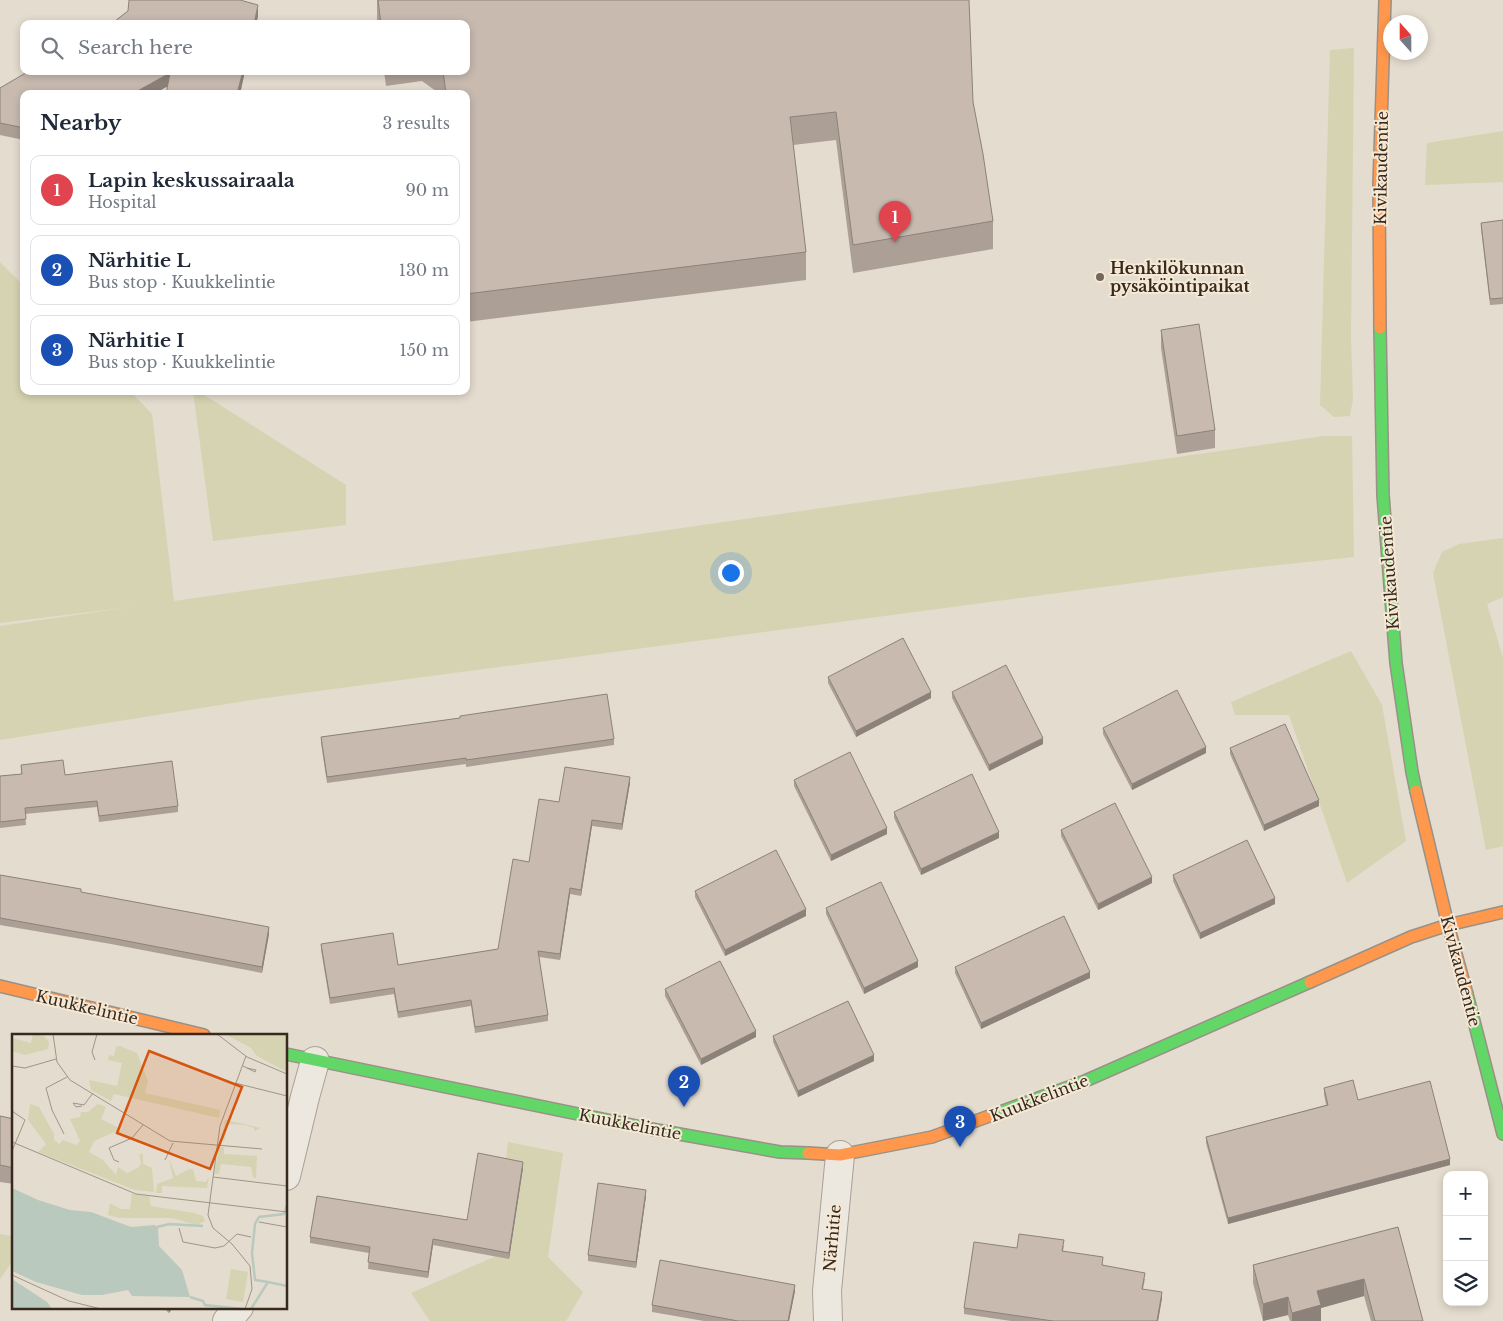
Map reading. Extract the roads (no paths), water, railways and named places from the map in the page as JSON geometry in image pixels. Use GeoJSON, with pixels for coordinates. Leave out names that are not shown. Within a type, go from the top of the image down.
{"type":"FeatureCollection","features":[{"type":"Feature","properties":{"kind":"street","name":"Kivikaudentie"},"geometry":{"type":"LineString","coordinates":[[1385,0],[1380,185],[1380,382],[1383,495],[1396,663],[1412,772],[1448,925],[1503,1134]]}},
{"type":"Feature","properties":{"kind":"street","name":"Kuukkelintie"},"geometry":{"type":"LineString","coordinates":[[288,1054],[650,1129],[780,1152],[840,1155],[932,1137],[1076,1084],[1411,937],[1448,925],[1503,912]]}},
{"type":"Feature","properties":{"kind":"street","name":"Kuukkelintie"},"geometry":{"type":"LineString","coordinates":[[0,986],[200,1034]]}},
{"type":"Feature","properties":{"kind":"street"},"geometry":{"type":"LineString","coordinates":[[288,1168],[305,1097],[316,1061]]}},
{"type":"Feature","properties":{"kind":"street","name":"Närhitie"},"geometry":{"type":"LineString","coordinates":[[828,1321],[827,1290],[840,1155]]}},
{"type":"Feature","properties":{"kind":"street"},"geometry":{"type":"LineString","coordinates":[[227,1321],[237,1308]]}},
{"type":"Feature","properties":{"kind":"place","name":"Lapin keskussairaala"},"geometry":{"type":"Point","coordinates":[895,242]}},
{"type":"Feature","properties":{"kind":"place","name":"Henkilökunnan pysäköintipaikat"},"geometry":{"type":"Point","coordinates":[1100,277]}},
{"type":"Feature","properties":{"kind":"place","name":"Närhitie L"},"geometry":{"type":"Point","coordinates":[684,1107]}},
{"type":"Feature","properties":{"kind":"place","name":"Närhitie I"},"geometry":{"type":"Point","coordinates":[960,1147]}}]}
